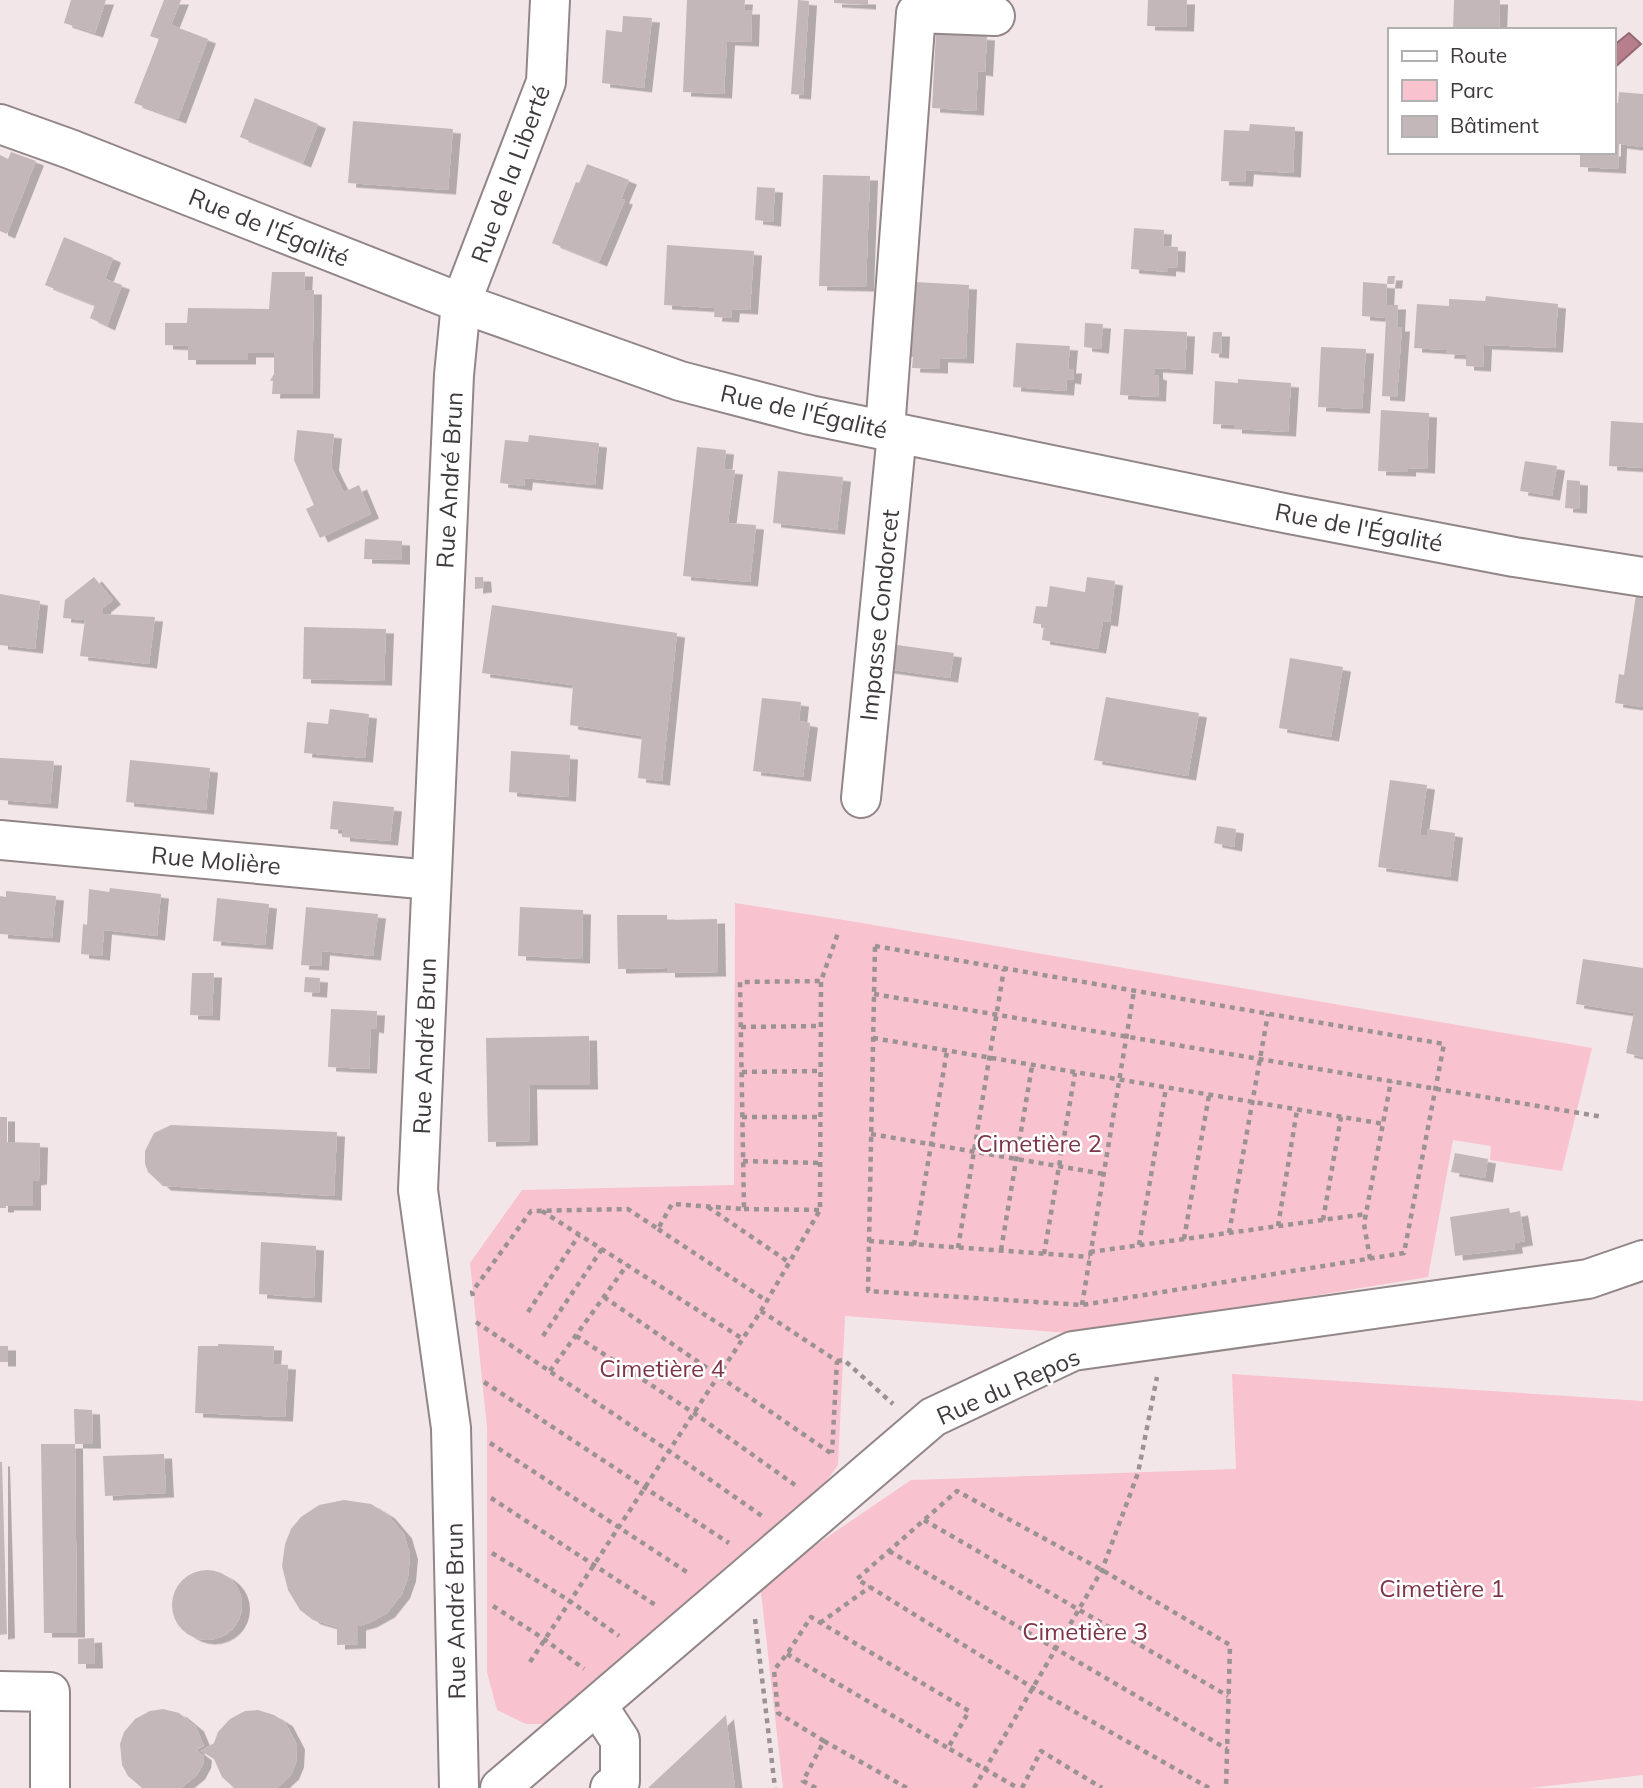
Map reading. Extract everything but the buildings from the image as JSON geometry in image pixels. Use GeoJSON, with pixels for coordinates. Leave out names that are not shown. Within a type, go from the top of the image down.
{"type":"FeatureCollection","features":[{"type":"Feature","properties":{"kind":"street","name":"Rue de la Liberté"},"geometry":{"type":"LineString","coordinates":[[461,303],[546,82],[550,0]]}},
{"type":"Feature","properties":{"kind":"street","name":"Impasse Condorcet"},"geometry":{"type":"LineString","coordinates":[[861,798],[891,431],[916,13],[995,16]]}},
{"type":"Feature","properties":{"kind":"street","name":"Rue de l'Égalité"},"geometry":{"type":"LineString","coordinates":[[0,124],[461,303],[680,381],[810,415],[1301,516],[1514,557],[1643,577]]}},
{"type":"Feature","properties":{"kind":"street","name":"Rue André Brun"},"geometry":{"type":"LineString","coordinates":[[459,1788],[451,1428],[418,1190],[454,375],[461,303]]}},
{"type":"Feature","properties":{"kind":"street","name":"Rue Molière"},"geometry":{"type":"LineString","coordinates":[[0,840],[431,880]]}},
{"type":"Feature","properties":{"kind":"street","name":"Rue du Repos"},"geometry":{"type":"LineString","coordinates":[[500,1788],[595,1690],[743,1561],[933,1417],[1073,1351],[1588,1279],[1643,1260]]}},
{"type":"Feature","properties":{"kind":"street"},"geometry":{"type":"LineString","coordinates":[[595,1690],[620,1740],[620,1781],[610,1788]]}},
{"type":"Feature","properties":{"kind":"street"},"geometry":{"type":"LineString","coordinates":[[0,1691],[50,1692],[50,1788]]}},
{"type":"Feature","properties":{"kind":"path"},"geometry":{"type":"LineString","coordinates":[[530,1661],[743,1339],[820,1210],[821,981],[838,933]]}},
{"type":"Feature","properties":{"kind":"path"},"geometry":{"type":"LineString","coordinates":[[875,946],[1134,991],[1444,1044],[1404,1253],[1082,1305],[869,1291],[875,946]]}},
{"type":"Feature","properties":{"kind":"path"},"geometry":{"type":"LineString","coordinates":[[958,1248],[1004,969]]}},
{"type":"Feature","properties":{"kind":"path"},"geometry":{"type":"LineString","coordinates":[[744,1209],[740,982],[821,981]]}},
{"type":"Feature","properties":{"kind":"path"},"geometry":{"type":"LineString","coordinates":[[1082,1305],[1134,991]]}},
{"type":"Feature","properties":{"kind":"path"},"geometry":{"type":"LineString","coordinates":[[874,994],[1603,1116]]}},
{"type":"Feature","properties":{"kind":"path"},"geometry":{"type":"LineString","coordinates":[[1229,1233],[1268,1014]]}},
{"type":"Feature","properties":{"kind":"path"},"geometry":{"type":"LineString","coordinates":[[741,1027],[820,1026]]}},
{"type":"Feature","properties":{"kind":"path"},"geometry":{"type":"LineString","coordinates":[[873,1038],[1384,1124]]}},
{"type":"Feature","properties":{"kind":"path"},"geometry":{"type":"LineString","coordinates":[[914,1245],[947,1051]]}},
{"type":"Feature","properties":{"kind":"path"},"geometry":{"type":"LineString","coordinates":[[1001,1250],[1032,1066]]}},
{"type":"Feature","properties":{"kind":"path"},"geometry":{"type":"LineString","coordinates":[[742,1072],[821,1071]]}},
{"type":"Feature","properties":{"kind":"path"},"geometry":{"type":"LineString","coordinates":[[1044,1254],[1075,1073]]}},
{"type":"Feature","properties":{"kind":"path"},"geometry":{"type":"LineString","coordinates":[[1370,1259],[1364,1224],[1391,1082]]}},
{"type":"Feature","properties":{"kind":"path"},"geometry":{"type":"LineString","coordinates":[[1139,1245],[1166,1088]]}},
{"type":"Feature","properties":{"kind":"path"},"geometry":{"type":"LineString","coordinates":[[1184,1239],[1209,1095]]}},
{"type":"Feature","properties":{"kind":"path"},"geometry":{"type":"LineString","coordinates":[[1278,1226],[1297,1110]]}},
{"type":"Feature","properties":{"kind":"path"},"geometry":{"type":"LineString","coordinates":[[742,1117],[820,1117]]}},
{"type":"Feature","properties":{"kind":"path"},"geometry":{"type":"LineString","coordinates":[[1323,1220],[1341,1117]]}},
{"type":"Feature","properties":{"kind":"path"},"geometry":{"type":"LineString","coordinates":[[871,1134],[1104,1174]]}},
{"type":"Feature","properties":{"kind":"path"},"geometry":{"type":"LineString","coordinates":[[743,1161],[821,1163]]}},
{"type":"Feature","properties":{"kind":"path"},"geometry":{"type":"LineString","coordinates":[[658,1228],[672,1204],[820,1210]]}},
{"type":"Feature","properties":{"kind":"path"},"geometry":{"type":"LineString","coordinates":[[708,1206],[790,1263]]}},
{"type":"Feature","properties":{"kind":"path"},"geometry":{"type":"LineString","coordinates":[[474,1302],[472,1292],[531,1211],[628,1209],[767,1301]]}},
{"type":"Feature","properties":{"kind":"path"},"geometry":{"type":"LineString","coordinates":[[542,1211],[743,1339]]}},
{"type":"Feature","properties":{"kind":"path"},"geometry":{"type":"LineString","coordinates":[[869,1241],[1044,1254],[1090,1254],[1366,1214]]}},
{"type":"Feature","properties":{"kind":"path"},"geometry":{"type":"LineString","coordinates":[[528,1312],[579,1235]]}},
{"type":"Feature","properties":{"kind":"path"},"geometry":{"type":"LineString","coordinates":[[543,1336],[602,1249]]}},
{"type":"Feature","properties":{"kind":"path"},"geometry":{"type":"LineString","coordinates":[[550,1371],[627,1265]]}},
{"type":"Feature","properties":{"kind":"path"},"geometry":{"type":"LineString","coordinates":[[604,1297],[719,1375],[832,1457],[837,1361]]}},
{"type":"Feature","properties":{"kind":"path"},"geometry":{"type":"LineString","coordinates":[[761,1311],[837,1361],[844,1360],[907,1415],[918,1430]]}},
{"type":"Feature","properties":{"kind":"path"},"geometry":{"type":"LineString","coordinates":[[475,1312],[478,1334]]}},
{"type":"Feature","properties":{"kind":"path"},"geometry":{"type":"LineString","coordinates":[[476,1322],[767,1519]]}},
{"type":"Feature","properties":{"kind":"path"},"geometry":{"type":"LineString","coordinates":[[576,1336],[694,1413],[801,1489]]}},
{"type":"Feature","properties":{"kind":"path"},"geometry":{"type":"LineString","coordinates":[[974,1788],[1102,1570],[1138,1473],[1165,1338]]}},
{"type":"Feature","properties":{"kind":"path"},"geometry":{"type":"LineString","coordinates":[[482,1370],[485,1392]]}},
{"type":"Feature","properties":{"kind":"path"},"geometry":{"type":"LineString","coordinates":[[484,1381],[644,1489],[743,1561],[775,1788]]}},
{"type":"Feature","properties":{"kind":"path"},"geometry":{"type":"LineString","coordinates":[[489,1432],[490,1453]]}},
{"type":"Feature","properties":{"kind":"path"},"geometry":{"type":"LineString","coordinates":[[489,1442],[699,1580]]}},
{"type":"Feature","properties":{"kind":"path"},"geometry":{"type":"LineString","coordinates":[[491,1486],[491,1511]]}},
{"type":"Feature","properties":{"kind":"path"},"geometry":{"type":"LineString","coordinates":[[1209,1788],[1033,1688],[857,1579],[957,1491],[1102,1570],[1230,1646],[1226,1788]]}},
{"type":"Feature","properties":{"kind":"path"},"geometry":{"type":"LineString","coordinates":[[491,1498],[595,1563],[665,1611]]}},
{"type":"Feature","properties":{"kind":"path"},"geometry":{"type":"LineString","coordinates":[[924,1520],[1228,1696]]}},
{"type":"Feature","properties":{"kind":"path"},"geometry":{"type":"LineString","coordinates":[[889,1551],[1227,1749]]}},
{"type":"Feature","properties":{"kind":"path"},"geometry":{"type":"LineString","coordinates":[[491,1563],[491,1553],[620,1636]]}},
{"type":"Feature","properties":{"kind":"path"},"geometry":{"type":"LineString","coordinates":[[820,1623],[870,1587]]}},
{"type":"Feature","properties":{"kind":"path"},"geometry":{"type":"LineString","coordinates":[[491,1594],[491,1605],[544,1639],[595,1690]]}},
{"type":"Feature","properties":{"kind":"path"},"geometry":{"type":"LineString","coordinates":[[907,1788],[778,1713],[774,1670],[811,1617],[969,1711],[948,1748]]}},
{"type":"Feature","properties":{"kind":"path"},"geometry":{"type":"LineString","coordinates":[[787,1654],[1020,1788],[1041,1751],[1102,1788]]}},
{"type":"Feature","properties":{"kind":"path"},"geometry":{"type":"LineString","coordinates":[[816,1788],[803,1781],[824,1741]]}},
{"type":"Feature","properties":{"kind":"green space"},"geometry":{"type":"Polygon","coordinates":[[[735,903],[1592,1048],[1562,1171],[1490,1160],[1491,1146],[1453,1140],[1428,1277],[1081,1334],[845,1316],[838,1465],[824,1484],[546,1724],[526,1724],[497,1710],[487,1672],[487,1427],[470,1263],[522,1190],[734,1185],[735,903]]]}},
{"type":"Feature","properties":{"kind":"green space"},"geometry":{"type":"Polygon","coordinates":[[[1232,1374],[1643,1401],[1643,1775],[1530,1788],[783,1788],[760,1583],[911,1480],[1236,1469],[1232,1374]]]}},
{"type":"Feature","properties":{"kind":"shaded area"},"geometry":{"type":"Polygon","coordinates":[[[1629,33],[1641,44],[1615,67],[1615,44],[1629,33]]]}},
{"type":"Feature","properties":{"kind":"park label","name":"Cimetière 2"},"geometry":{"type":"Point","coordinates":[1039,1143]}},
{"type":"Feature","properties":{"kind":"park label","name":"Cimetière 4"},"geometry":{"type":"Point","coordinates":[662,1368]}},
{"type":"Feature","properties":{"kind":"park label","name":"Cimetière 1"},"geometry":{"type":"Point","coordinates":[1442,1588]}},
{"type":"Feature","properties":{"kind":"park label","name":"Cimetière 3"},"geometry":{"type":"Point","coordinates":[1085,1631]}}]}
